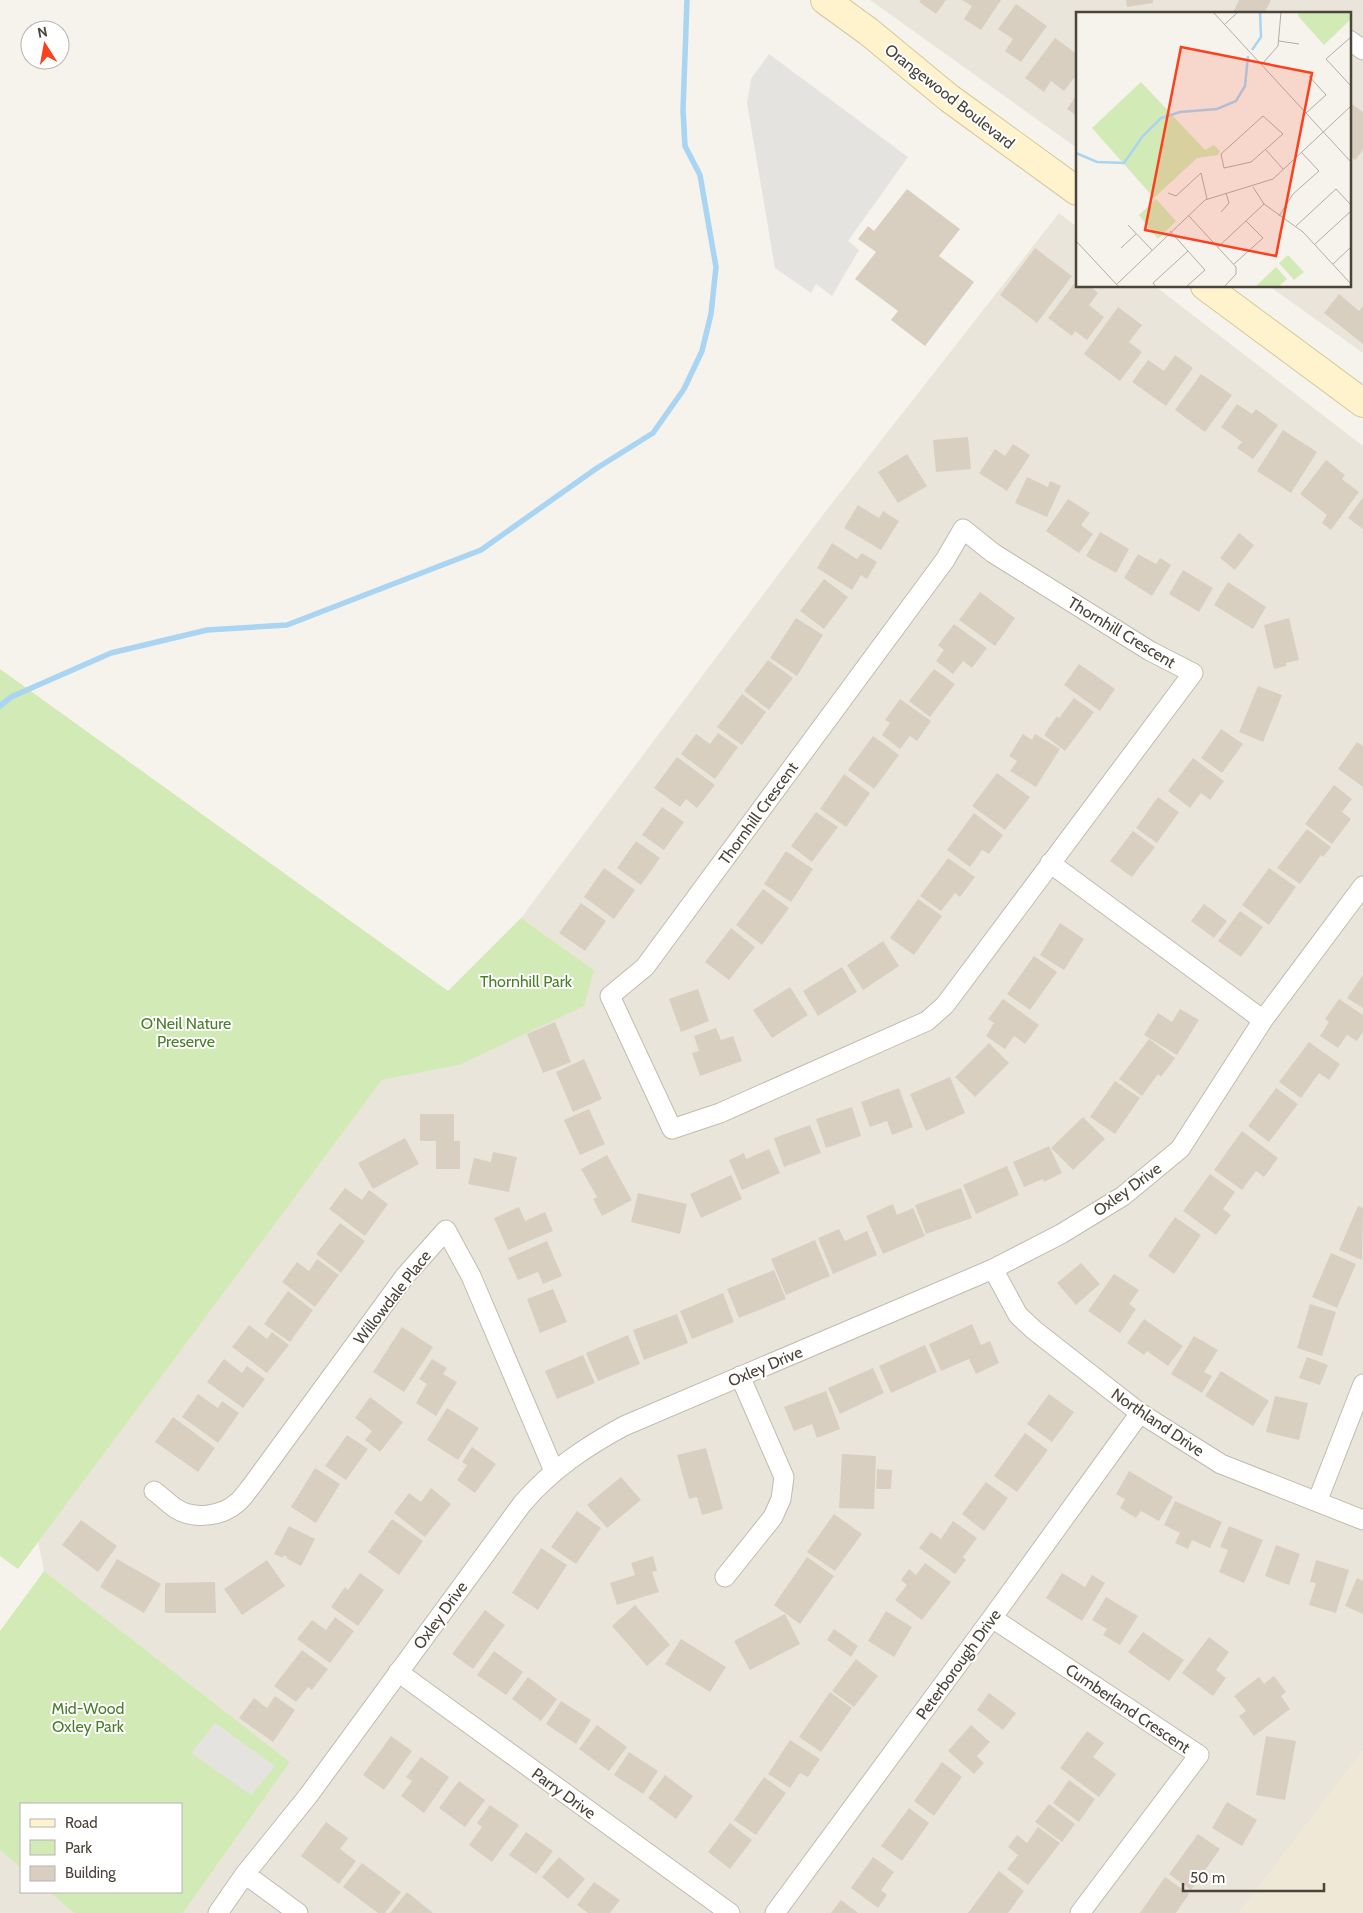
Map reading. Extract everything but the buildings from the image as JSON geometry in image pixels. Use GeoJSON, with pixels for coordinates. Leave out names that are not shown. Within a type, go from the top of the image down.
{"type":"FeatureCollection","features":[{"type":"Feature","properties":{"kind":"street","name":"Orangewood Boulevard"},"geometry":{"type":"LineString","coordinates":[[841,5],[869,32],[949,98],[1076,190]]}},
{"type":"Feature","properties":{"kind":"street"},"geometry":{"type":"LineString","coordinates":[[1350,41],[1363,50]]}},
{"type":"Feature","properties":{"kind":"street"},"geometry":{"type":"LineString","coordinates":[[1208,288],[1363,403]]}},
{"type":"Feature","properties":{"kind":"street","name":"Thornhill Crescent"},"geometry":{"type":"LineString","coordinates":[[963,529],[993,553],[1150,652],[1193,673],[1050,863],[945,1005],[927,1021],[720,1112],[672,1128],[610,996],[645,967],[945,560],[963,529]]}},
{"type":"Feature","properties":{"kind":"street"},"geometry":{"type":"LineString","coordinates":[[1050,863],[1263,1020]]}},
{"type":"Feature","properties":{"kind":"street","name":"Oxley Drive"},"geometry":{"type":"LineString","coordinates":[[218,1913],[245,1874],[308,1796],[522,1504],[554,1471],[588,1446],[624,1426],[993,1269],[1061,1234],[1124,1196],[1180,1149],[1263,1020],[1363,886]]}},
{"type":"Feature","properties":{"kind":"street","name":"Willowdale Place"},"geometry":{"type":"LineString","coordinates":[[154,1491],[176,1509],[191,1514],[208,1516],[238,1503],[405,1276],[446,1230],[471,1276],[554,1471]]}},
{"type":"Feature","properties":{"kind":"street","name":"Northland Drive"},"geometry":{"type":"LineString","coordinates":[[993,1269],[1003,1291],[1018,1315],[1034,1330],[1140,1413],[1221,1464],[1363,1520]]}},
{"type":"Feature","properties":{"kind":"street"},"geometry":{"type":"LineString","coordinates":[[724,1577],[773,1517],[782,1499],[784,1477],[740,1376]]}},
{"type":"Feature","properties":{"kind":"street"},"geometry":{"type":"LineString","coordinates":[[1316,1502],[1363,1384]]}},
{"type":"Feature","properties":{"kind":"street","name":"Peterborough Drive"},"geometry":{"type":"LineString","coordinates":[[775,1913],[1140,1413]]}},
{"type":"Feature","properties":{"kind":"street","name":"Cumberland Crescent"},"geometry":{"type":"LineString","coordinates":[[992,1618],[1199,1755],[1080,1913]]}},
{"type":"Feature","properties":{"kind":"street","name":"Parry Drive"},"geometry":{"type":"LineString","coordinates":[[398,1672],[730,1913]]}},
{"type":"Feature","properties":{"kind":"street"},"geometry":{"type":"LineString","coordinates":[[245,1874],[298,1913]]}},
{"type":"Feature","properties":{"kind":"shaded area"},"geometry":{"type":"Polygon","coordinates":[[[870,0],[1363,0],[1363,353],[1272,288],[1350,288],[1350,12],[1076,12],[1076,147],[870,0]]]}},
{"type":"Feature","properties":{"kind":"shaded area"},"geometry":{"type":"Polygon","coordinates":[[[769,54],[908,157],[848,241],[859,250],[832,296],[816,284],[811,293],[775,268],[747,103],[751,79],[769,54]]]}},
{"type":"Feature","properties":{"kind":"shaded area"},"geometry":{"type":"Polygon","coordinates":[[[1059,213],[1076,226],[1076,288],[1158,288],[1363,446],[1363,1751],[1239,1913],[183,1913],[290,1762],[44,1571],[38,1541],[382,1080],[459,1065],[594,970],[521,918],[822,516],[1059,213]]]}},
{"type":"Feature","properties":{"kind":"shaded area"},"geometry":{"type":"Polygon","coordinates":[[[215,1723],[275,1766],[251,1795],[191,1753],[215,1723]]]}},
{"type":"Feature","properties":{"kind":"shaded area"},"geometry":{"type":"Polygon","coordinates":[[[1363,1751],[1363,1913],[1239,1913],[1363,1751]]]}},
{"type":"Feature","properties":{"kind":"shaded area"},"geometry":{"type":"Polygon","coordinates":[[[0,1850],[20,1867],[20,1893],[50,1893],[74,1913],[0,1913],[0,1850]]]}},
{"type":"Feature","properties":{"kind":"green space","name":"O'Neil Nature Preserve"},"geometry":{"type":"Polygon","coordinates":[[[0,669],[448,991],[521,918],[594,970],[584,1006],[459,1065],[382,1080],[18,1569],[0,1556],[0,669]]]}},
{"type":"Feature","properties":{"kind":"green space","name":"Mid-Wood Oxley Park"},"geometry":{"type":"Polygon","coordinates":[[[44,1571],[290,1762],[183,1913],[74,1913],[50,1893],[182,1893],[182,1803],[20,1803],[20,1867],[0,1850],[0,1631],[44,1571]]]}},
{"type":"Feature","properties":{"kind":"waterway"},"geometry":{"type":"LineString","coordinates":[[0,706],[11,697],[111,653],[207,630],[287,625],[481,550],[597,468],[653,433],[684,389],[702,351],[711,314],[716,267],[700,175],[685,146],[683,110],[687,0]]}},
{"type":"Feature","properties":{"kind":"park label","name":"Thornhill Park"},"geometry":{"type":"Point","coordinates":[526,981]}}]}
